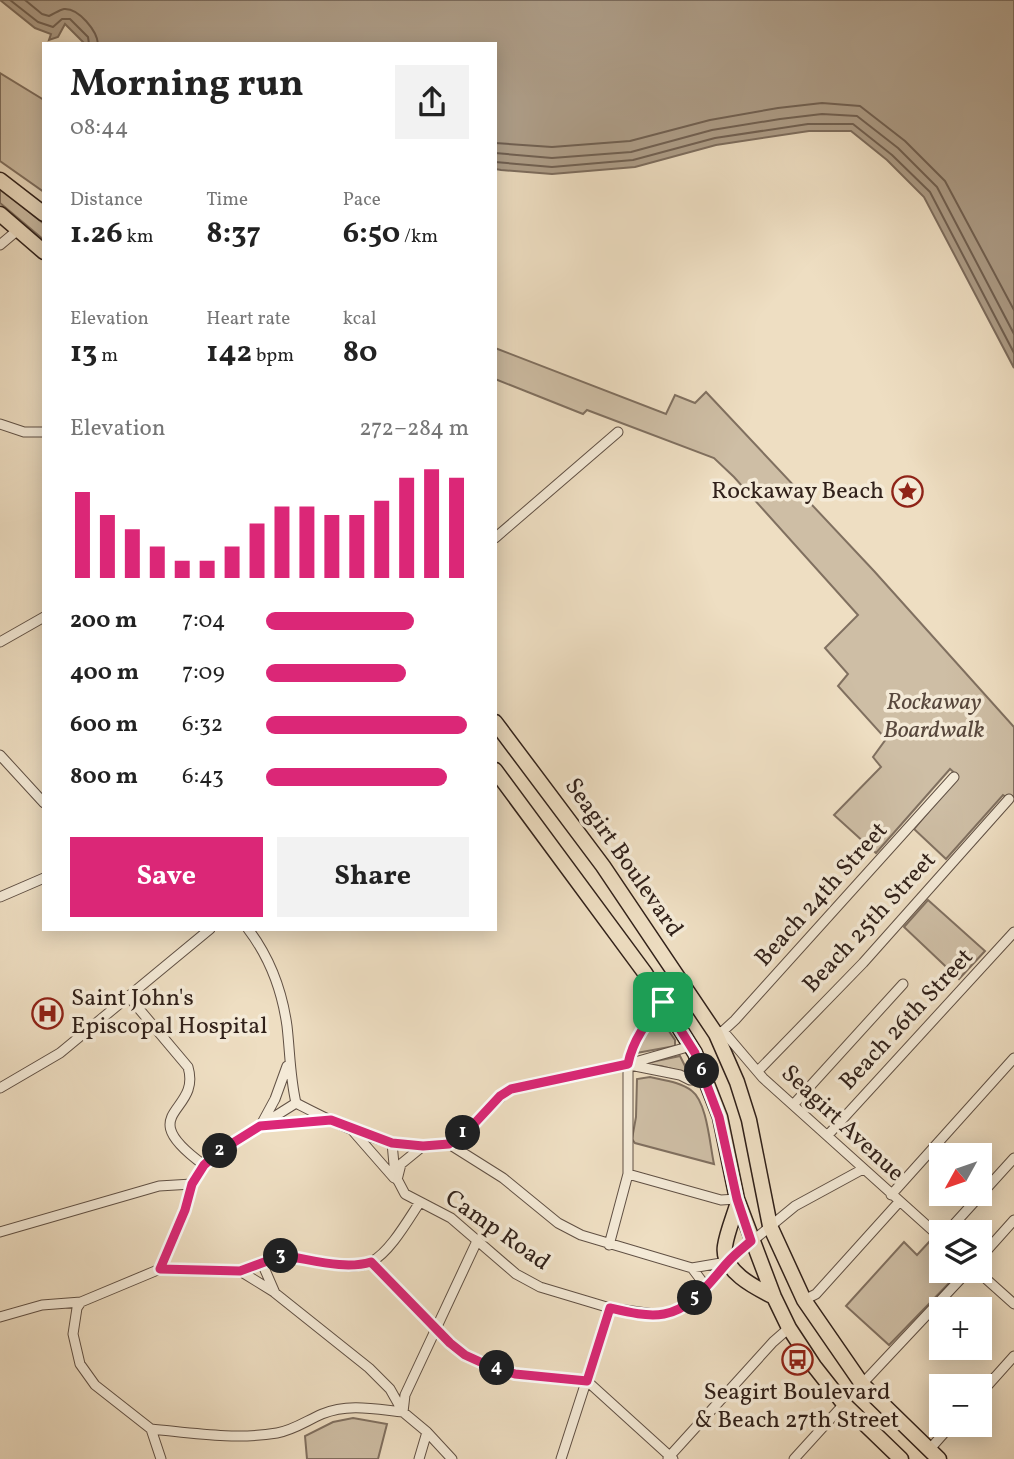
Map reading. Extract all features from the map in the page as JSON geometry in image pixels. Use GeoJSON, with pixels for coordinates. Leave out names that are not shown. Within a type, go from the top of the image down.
{"type":"FeatureCollection","features":[{"type":"Feature","properties":{"kind":"main road"},"geometry":{"type":"LineString","coordinates":[[0,180],[42,212]]}},
{"type":"Feature","properties":{"kind":"main road"},"geometry":{"type":"LineString","coordinates":[[0,214],[42,250]]}},
{"type":"Feature","properties":{"kind":"main road","name":"Seagirt Boulevard"},"geometry":{"type":"LineString","coordinates":[[497,725],[603,866],[719,1033],[747,1116],[770,1226],[804,1300],[862,1384],[934,1455]]}},
{"type":"Feature","properties":{"kind":"main road","name":"Seagirt Boulevard"},"geometry":{"type":"LineString","coordinates":[[497,773],[637,963],[691,1046],[719,1117],[737,1201],[751,1241],[789,1328],[844,1404],[901,1459]]}},
{"type":"Feature","properties":{"kind":"main road"},"geometry":{"type":"LineString","coordinates":[[737,1201],[724,1247],[727,1262],[751,1284],[774,1297]]}},
{"type":"Feature","properties":{"kind":"street"},"geometry":{"type":"LineString","coordinates":[[0,245],[19,229]]}},
{"type":"Feature","properties":{"kind":"street"},"geometry":{"type":"LineString","coordinates":[[0,424],[24,432],[42,432]]}},
{"type":"Feature","properties":{"kind":"street"},"geometry":{"type":"LineString","coordinates":[[497,536],[618,432]]}},
{"type":"Feature","properties":{"kind":"street"},"geometry":{"type":"LineString","coordinates":[[0,642],[42,618]]}},
{"type":"Feature","properties":{"kind":"street"},"geometry":{"type":"LineString","coordinates":[[0,755],[42,801]]}},
{"type":"Feature","properties":{"kind":"street","name":"Beach 24th Street"},"geometry":{"type":"LineString","coordinates":[[719,1033],[954,777]]}},
{"type":"Feature","properties":{"kind":"street","name":"Beach 25th Street"},"geometry":{"type":"LineString","coordinates":[[758,1071],[863,963],[1009,799]]}},
{"type":"Feature","properties":{"kind":"street"},"geometry":{"type":"LineString","coordinates":[[0,897],[42,879]]}},
{"type":"Feature","properties":{"kind":"street"},"geometry":{"type":"LineString","coordinates":[[0,1088],[60,1053],[208,931]]}},
{"type":"Feature","properties":{"kind":"street"},"geometry":{"type":"LineString","coordinates":[[249,931],[272,969],[282,998],[296,1103]]}},
{"type":"Feature","properties":{"kind":"street","name":"Beach 26th Street"},"geometry":{"type":"LineString","coordinates":[[828,1135],[1014,932]]}},
{"type":"Feature","properties":{"kind":"street"},"geometry":{"type":"LineString","coordinates":[[793,1105],[904,985]]}},
{"type":"Feature","properties":{"kind":"street"},"geometry":{"type":"LineString","coordinates":[[129,997],[188,1067],[191,1076],[189,1088],[170,1120],[170,1129],[179,1145],[204,1165]]}},
{"type":"Feature","properties":{"kind":"street"},"geometry":{"type":"LineString","coordinates":[[609,1245],[628,1174],[628,1064],[632,1046],[663,1002]]}},
{"type":"Feature","properties":{"kind":"street","name":"Seagirt Avenue"},"geometry":{"type":"LineString","coordinates":[[719,1033],[793,1105],[929,1228]]}},
{"type":"Feature","properties":{"kind":"street"},"geometry":{"type":"LineString","coordinates":[[296,1103],[352,1130],[392,1143],[423,1146],[449,1144],[511,1089],[628,1064],[691,1046]]}},
{"type":"Feature","properties":{"kind":"street"},"geometry":{"type":"LineString","coordinates":[[891,1195],[1014,1058]]}},
{"type":"Feature","properties":{"kind":"street"},"geometry":{"type":"LineString","coordinates":[[260,1126],[280,1089],[289,1061]]}},
{"type":"Feature","properties":{"kind":"street"},"geometry":{"type":"LineString","coordinates":[[628,1064],[680,1075],[691,1080],[705,1080]]}},
{"type":"Feature","properties":{"kind":"street"},"geometry":{"type":"LineString","coordinates":[[160,1269],[185,1210],[192,1184],[204,1165],[220,1151],[296,1103]]}},
{"type":"Feature","properties":{"kind":"street"},"geometry":{"type":"LineString","coordinates":[[260,1126],[331,1120]]}},
{"type":"Feature","properties":{"kind":"street","name":"Camp Road"},"geometry":{"type":"LineString","coordinates":[[352,1130],[405,1194],[451,1218],[530,1282],[629,1312],[664,1314],[683,1307],[696,1297],[727,1262],[795,1206],[863,1169]]}},
{"type":"Feature","properties":{"kind":"street"},"geometry":{"type":"LineString","coordinates":[[392,1143],[391,1155],[397,1182]]}},
{"type":"Feature","properties":{"kind":"street"},"geometry":{"type":"LineString","coordinates":[[449,1144],[503,1178],[558,1223],[581,1235],[692,1268],[727,1262]]}},
{"type":"Feature","properties":{"kind":"street"},"geometry":{"type":"LineString","coordinates":[[397,1182],[401,1164],[423,1146]]}},
{"type":"Feature","properties":{"kind":"street"},"geometry":{"type":"LineString","coordinates":[[958,1220],[1014,1158]]}},
{"type":"Feature","properties":{"kind":"street"},"geometry":{"type":"LineString","coordinates":[[628,1174],[721,1200],[737,1201]]}},
{"type":"Feature","properties":{"kind":"street"},"geometry":{"type":"LineString","coordinates":[[0,1233],[159,1186],[192,1184]]}},
{"type":"Feature","properties":{"kind":"street"},"geometry":{"type":"LineString","coordinates":[[0,1317],[42,1305],[81,1302],[160,1269],[240,1271],[286,1256],[343,1264],[360,1265],[371,1262],[401,1231],[420,1202]]}},
{"type":"Feature","properties":{"kind":"street"},"geometry":{"type":"LineString","coordinates":[[804,1300],[821,1288],[899,1202]]}},
{"type":"Feature","properties":{"kind":"street"},"geometry":{"type":"LineString","coordinates":[[992,1245],[1014,1220]]}},
{"type":"Feature","properties":{"kind":"street"},"geometry":{"type":"LineString","coordinates":[[402,1412],[405,1395],[477,1241]]}},
{"type":"Feature","properties":{"kind":"street"},"geometry":{"type":"LineString","coordinates":[[371,1262],[465,1355],[515,1374],[587,1381],[670,1458],[773,1342],[789,1328]]}},
{"type":"Feature","properties":{"kind":"street"},"geometry":{"type":"LineString","coordinates":[[262,1263],[275,1293]]}},
{"type":"Feature","properties":{"kind":"street"},"geometry":{"type":"LineString","coordinates":[[692,1268],[701,1280],[701,1289],[696,1297]]}},
{"type":"Feature","properties":{"kind":"street"},"geometry":{"type":"LineString","coordinates":[[240,1271],[275,1293],[369,1368],[390,1389],[402,1412],[427,1432],[452,1459]]}},
{"type":"Feature","properties":{"kind":"street"},"geometry":{"type":"LineString","coordinates":[[862,1384],[957,1283]]}},
{"type":"Feature","properties":{"kind":"street"},"geometry":{"type":"LineString","coordinates":[[991,1283],[1014,1304]]}},
{"type":"Feature","properties":{"kind":"street"},"geometry":{"type":"LineString","coordinates":[[81,1302],[77,1308],[73,1334],[80,1364],[95,1385],[151,1429],[219,1436],[249,1435],[297,1428],[323,1414],[350,1406],[402,1412]]}},
{"type":"Feature","properties":{"kind":"street"},"geometry":{"type":"LineString","coordinates":[[561,1459],[610,1308]]}},
{"type":"Feature","properties":{"kind":"street"},"geometry":{"type":"LineString","coordinates":[[992,1381],[1014,1356]]}},
{"type":"Feature","properties":{"kind":"street"},"geometry":{"type":"LineString","coordinates":[[794,1459],[844,1404]]}},
{"type":"Feature","properties":{"kind":"street"},"geometry":{"type":"LineString","coordinates":[[151,1429],[161,1459]]}},
{"type":"Feature","properties":{"kind":"street"},"geometry":{"type":"LineString","coordinates":[[419,1459],[427,1432]]}},
{"type":"Feature","properties":{"kind":"street"},"geometry":{"type":"LineString","coordinates":[[934,1455],[944,1437]]}},
{"type":"Feature","properties":{"kind":"green space"},"geometry":{"type":"Polygon","coordinates":[[[0,73],[42,99],[42,191],[0,161],[0,73]]]}},
{"type":"Feature","properties":{"kind":"green space"},"geometry":{"type":"Polygon","coordinates":[[[0,188],[42,222],[42,238],[0,203],[0,188]]]}},
{"type":"Feature","properties":{"kind":"green space","name":"Rockaway Boardwalk"},"geometry":{"type":"Polygon","coordinates":[[[497,349],[666,414],[675,395],[695,403],[706,392],[874,571],[1014,727],[1014,800],[1003,795],[946,859],[914,829],[958,776],[950,769],[876,853],[834,815],[881,767],[873,757],[886,739],[838,686],[848,674],[825,648],[858,615],[714,458],[587,410],[583,414],[497,380],[497,349]]]}},
{"type":"Feature","properties":{"kind":"green space"},"geometry":{"type":"Polygon","coordinates":[[[928,900],[985,951],[959,979],[904,927],[928,900]]]}},
{"type":"Feature","properties":{"kind":"green space"},"geometry":{"type":"Polygon","coordinates":[[[657,1017],[675,1040],[675,1046],[631,1054],[657,1017]]]}},
{"type":"Feature","properties":{"kind":"green space"},"geometry":{"type":"Polygon","coordinates":[[[680,1056],[689,1074],[642,1064],[680,1056]]]}},
{"type":"Feature","properties":{"kind":"green space"},"geometry":{"type":"Polygon","coordinates":[[[650,1077],[683,1085],[697,1097],[704,1114],[714,1164],[635,1143],[632,1139],[636,1117],[637,1079],[650,1077]]]}},
{"type":"Feature","properties":{"kind":"green space"},"geometry":{"type":"Polygon","coordinates":[[[904,1242],[917,1255],[929,1242],[929,1283],[949,1283],[936,1297],[929,1297],[929,1304],[889,1345],[846,1306],[904,1242]]]}},
{"type":"Feature","properties":{"kind":"green space"},"geometry":{"type":"Polygon","coordinates":[[[353,1418],[387,1424],[378,1459],[307,1459],[305,1436],[333,1422],[353,1418]]]}},
{"type":"Feature","properties":{"kind":"water"},"geometry":{"type":"Polygon","coordinates":[[[0,0],[1014,0],[1014,368],[924,197],[887,160],[851,131],[809,131],[716,145],[635,167],[552,174],[501,170],[497,169],[497,42],[83,42],[65,24],[58,37],[49,40],[51,34],[35,28],[0,0]]]}},
{"type":"Feature","properties":{"kind":"place","name":"Rockaway Beach"},"geometry":{"type":"Point","coordinates":[907,492]}},
{"type":"Feature","properties":{"kind":"place","name":"Saint John's Episcopal Hospital"},"geometry":{"type":"Point","coordinates":[48,1013]}},
{"type":"Feature","properties":{"kind":"place","name":"Seagirt Boulevard & Beach 27th Street"},"geometry":{"type":"Point","coordinates":[797,1359]}},
{"type":"Feature","properties":{"kind":"route"},"geometry":{"type":"LineString","coordinates":[[663,1002],[695,1053],[719,1117],[737,1199],[751,1241],[683,1307],[664,1314],[610,1308],[587,1381],[515,1374],[465,1355],[371,1262],[360,1265],[343,1264],[286,1256],[240,1271],[160,1269],[185,1210],[192,1184],[204,1165],[220,1151],[260,1126],[331,1120],[392,1143],[423,1146],[449,1144],[511,1089],[628,1064],[632,1046],[663,1002]]}}]}
